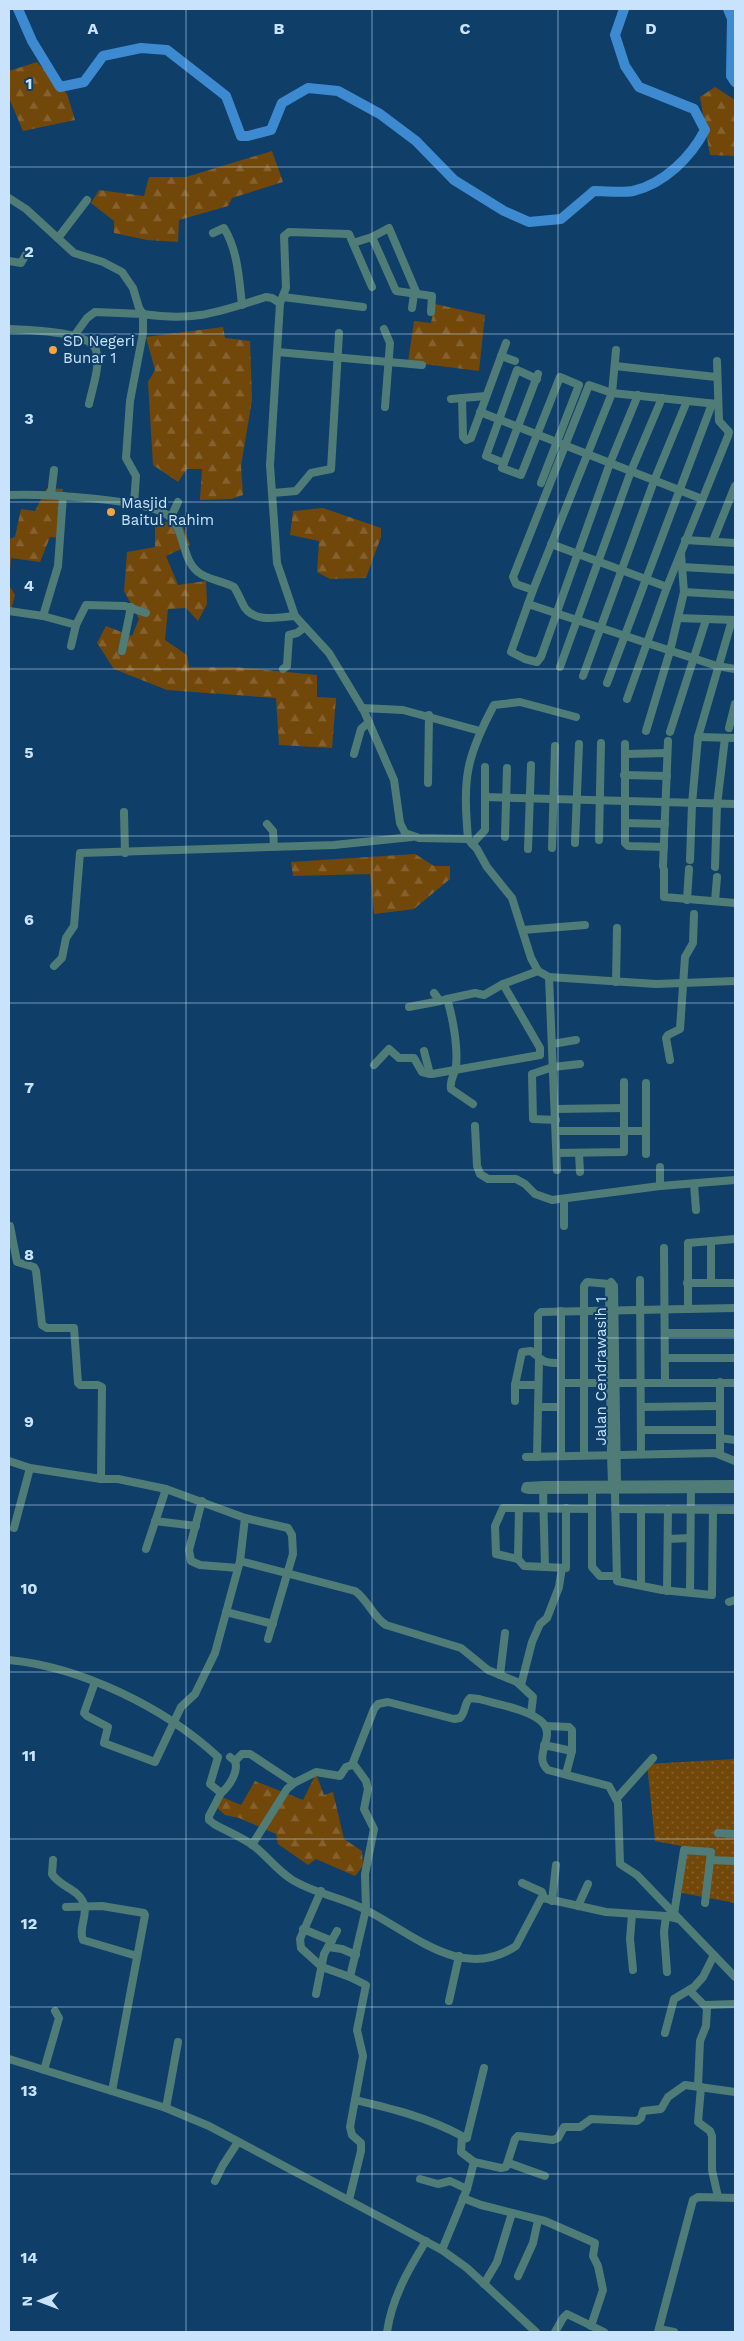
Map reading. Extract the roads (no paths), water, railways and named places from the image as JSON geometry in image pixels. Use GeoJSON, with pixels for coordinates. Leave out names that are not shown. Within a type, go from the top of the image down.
{"type":"FeatureCollection","features":[{"type":"Feature","properties":{"kind":"street"},"geometry":{"type":"LineString","coordinates":[[9,208],[10,198]]}},
{"type":"Feature","properties":{"kind":"street"},"geometry":{"type":"LineString","coordinates":[[10,198],[74,253],[104,262],[122,272],[133,288],[139,308],[143,314],[143,333],[130,401],[127,450],[127,461],[136,476],[134,504]]}},
{"type":"Feature","properties":{"kind":"street"},"geometry":{"type":"LineString","coordinates":[[58,238],[87,200]]}},
{"type":"Feature","properties":{"kind":"street"},"geometry":{"type":"LineString","coordinates":[[213,233],[224,228],[232,245],[242,305]]}},
{"type":"Feature","properties":{"kind":"street"},"geometry":{"type":"LineString","coordinates":[[353,243],[372,237],[389,228],[415,294],[412,308]]}},
{"type":"Feature","properties":{"kind":"street"},"geometry":{"type":"LineString","coordinates":[[372,287],[349,234],[289,232],[284,236],[286,288],[281,300],[270,466],[276,557],[295,616],[329,653],[369,722],[396,787],[401,829],[412,837]]}},
{"type":"Feature","properties":{"kind":"street"},"geometry":{"type":"LineString","coordinates":[[372,237],[396,291],[432,296],[431,312]]}},
{"type":"Feature","properties":{"kind":"street"},"geometry":{"type":"LineString","coordinates":[[9,261],[21,263],[28,251]]}},
{"type":"Feature","properties":{"kind":"street"},"geometry":{"type":"LineString","coordinates":[[74,336],[87,318],[95,312],[143,314],[176,318],[207,316],[268,297],[281,300],[363,307]]}},
{"type":"Feature","properties":{"kind":"street"},"geometry":{"type":"LineString","coordinates":[[9,329],[74,336],[88,340],[96,352],[89,404]]}},
{"type":"Feature","properties":{"kind":"street"},"geometry":{"type":"LineString","coordinates":[[384,329],[390,341],[385,407]]}},
{"type":"Feature","properties":{"kind":"street"},"geometry":{"type":"LineString","coordinates":[[273,493],[296,491],[311,473],[331,469],[339,334]]}},
{"type":"Feature","properties":{"kind":"street"},"geometry":{"type":"LineString","coordinates":[[462,398],[464,439],[471,438],[506,343]]}},
{"type":"Feature","properties":{"kind":"street"},"geometry":{"type":"LineString","coordinates":[[616,350],[612,393],[533,590],[512,652],[532,662],[537,662],[541,657],[610,463],[638,395]]}},
{"type":"Feature","properties":{"kind":"street"},"geometry":{"type":"LineString","coordinates":[[277,352],[422,365]]}},
{"type":"Feature","properties":{"kind":"street"},"geometry":{"type":"LineString","coordinates":[[501,356],[516,361]]}},
{"type":"Feature","properties":{"kind":"street"},"geometry":{"type":"LineString","coordinates":[[627,700],[681,549],[728,436],[728,432],[719,421],[715,404],[717,361]]}},
{"type":"Feature","properties":{"kind":"street"},"geometry":{"type":"LineString","coordinates":[[615,366],[716,377]]}},
{"type":"Feature","properties":{"kind":"street"},"geometry":{"type":"LineString","coordinates":[[504,463],[486,456],[517,370],[537,377],[518,427],[504,463],[502,468],[520,475],[560,377],[579,385],[513,577],[516,584],[533,590]]}},
{"type":"Feature","properties":{"kind":"street"},"geometry":{"type":"LineString","coordinates":[[541,482],[589,385],[612,393],[715,404]]}},
{"type":"Feature","properties":{"kind":"street"},"geometry":{"type":"LineString","coordinates":[[451,399],[486,396]]}},
{"type":"Feature","properties":{"kind":"street"},"geometry":{"type":"LineString","coordinates":[[560,667],[631,471],[662,398]]}},
{"type":"Feature","properties":{"kind":"street"},"geometry":{"type":"LineString","coordinates":[[583,676],[654,481],[687,401]]}},
{"type":"Feature","properties":{"kind":"street"},"geometry":{"type":"LineString","coordinates":[[607,683],[679,490],[715,404]]}},
{"type":"Feature","properties":{"kind":"street"},"geometry":{"type":"LineString","coordinates":[[480,412],[702,499]]}},
{"type":"Feature","properties":{"kind":"street"},"geometry":{"type":"LineString","coordinates":[[51,495],[54,470]]}},
{"type":"Feature","properties":{"kind":"street"},"geometry":{"type":"LineString","coordinates":[[713,541],[735,486]]}},
{"type":"Feature","properties":{"kind":"street"},"geometry":{"type":"LineString","coordinates":[[9,495],[51,495],[134,504],[167,514],[171,517],[195,569],[200,574],[234,587],[246,610],[254,616],[265,618],[295,616]]}},
{"type":"Feature","properties":{"kind":"street"},"geometry":{"type":"LineString","coordinates":[[43,616],[58,566],[63,496]]}},
{"type":"Feature","properties":{"kind":"street"},"geometry":{"type":"LineString","coordinates":[[171,517],[178,502]]}},
{"type":"Feature","properties":{"kind":"street"},"geometry":{"type":"LineString","coordinates":[[685,540],[735,542]]}},
{"type":"Feature","properties":{"kind":"street"},"geometry":{"type":"LineString","coordinates":[[551,544],[667,587]]}},
{"type":"Feature","properties":{"kind":"street"},"geometry":{"type":"LineString","coordinates":[[646,731],[670,651],[684,592],[681,549]]}},
{"type":"Feature","properties":{"kind":"street"},"geometry":{"type":"LineString","coordinates":[[682,567],[735,570]]}},
{"type":"Feature","properties":{"kind":"street"},"geometry":{"type":"LineString","coordinates":[[684,592],[735,595]]}},
{"type":"Feature","properties":{"kind":"street"},"geometry":{"type":"LineString","coordinates":[[528,604],[670,651],[718,666],[735,669]]}},
{"type":"Feature","properties":{"kind":"street"},"geometry":{"type":"LineString","coordinates":[[71,646],[76,626],[86,605],[131,607],[146,613]]}},
{"type":"Feature","properties":{"kind":"street"},"geometry":{"type":"LineString","coordinates":[[122,651],[131,607]]}},
{"type":"Feature","properties":{"kind":"street"},"geometry":{"type":"LineString","coordinates":[[9,610],[43,616],[76,626]]}},
{"type":"Feature","properties":{"kind":"street"},"geometry":{"type":"LineString","coordinates":[[678,618],[734,620],[718,666],[698,737],[692,804],[690,860]]}},
{"type":"Feature","properties":{"kind":"street"},"geometry":{"type":"LineString","coordinates":[[670,732],[706,620]]}},
{"type":"Feature","properties":{"kind":"street"},"geometry":{"type":"LineString","coordinates":[[284,669],[287,666],[289,635],[297,633],[305,627]]}},
{"type":"Feature","properties":{"kind":"street"},"geometry":{"type":"LineString","coordinates":[[576,718],[520,702],[497,704],[480,731],[465,779],[470,842],[512,898],[531,958],[538,971],[549,977],[616,982],[683,984],[735,981]]}},
{"type":"Feature","properties":{"kind":"street"},"geometry":{"type":"LineString","coordinates":[[729,728],[733,719],[735,704]]}},
{"type":"Feature","properties":{"kind":"street"},"geometry":{"type":"LineString","coordinates":[[362,708],[403,710],[429,715],[480,731]]}},
{"type":"Feature","properties":{"kind":"street"},"geometry":{"type":"LineString","coordinates":[[428,783],[429,715]]}},
{"type":"Feature","properties":{"kind":"street"},"geometry":{"type":"LineString","coordinates":[[354,754],[361,729],[369,722]]}},
{"type":"Feature","properties":{"kind":"street"},"geometry":{"type":"LineString","coordinates":[[698,737],[735,738]]}},
{"type":"Feature","properties":{"kind":"street"},"geometry":{"type":"LineString","coordinates":[[715,867],[718,804],[725,738]]}},
{"type":"Feature","properties":{"kind":"street"},"geometry":{"type":"LineString","coordinates":[[668,741],[664,897],[735,903]]}},
{"type":"Feature","properties":{"kind":"street"},"geometry":{"type":"LineString","coordinates":[[600,840],[601,743]]}},
{"type":"Feature","properties":{"kind":"street"},"geometry":{"type":"LineString","coordinates":[[575,843],[579,744]]}},
{"type":"Feature","properties":{"kind":"street"},"geometry":{"type":"LineString","coordinates":[[626,744],[624,775],[625,842],[628,846],[664,847]]}},
{"type":"Feature","properties":{"kind":"street"},"geometry":{"type":"LineString","coordinates":[[552,848],[555,746]]}},
{"type":"Feature","properties":{"kind":"street"},"geometry":{"type":"LineString","coordinates":[[625,754],[668,753]]}},
{"type":"Feature","properties":{"kind":"street"},"geometry":{"type":"LineString","coordinates":[[528,849],[531,765]]}},
{"type":"Feature","properties":{"kind":"street"},"geometry":{"type":"LineString","coordinates":[[54,966],[62,956],[66,938],[74,926],[79,855],[82,853],[334,845],[412,837],[470,842],[485,830],[485,767]]}},
{"type":"Feature","properties":{"kind":"street"},"geometry":{"type":"LineString","coordinates":[[505,837],[507,768]]}},
{"type":"Feature","properties":{"kind":"street"},"geometry":{"type":"LineString","coordinates":[[624,775],[667,776]]}},
{"type":"Feature","properties":{"kind":"street"},"geometry":{"type":"LineString","coordinates":[[485,797],[735,804]]}},
{"type":"Feature","properties":{"kind":"street"},"geometry":{"type":"LineString","coordinates":[[124,812],[125,853]]}},
{"type":"Feature","properties":{"kind":"street"},"geometry":{"type":"LineString","coordinates":[[626,822],[665,824]]}},
{"type":"Feature","properties":{"kind":"street"},"geometry":{"type":"LineString","coordinates":[[268,824],[273,831],[274,846]]}},
{"type":"Feature","properties":{"kind":"street"},"geometry":{"type":"LineString","coordinates":[[687,900],[690,869]]}},
{"type":"Feature","properties":{"kind":"street"},"geometry":{"type":"LineString","coordinates":[[715,901],[717,877]]}},
{"type":"Feature","properties":{"kind":"street"},"geometry":{"type":"LineString","coordinates":[[670,1060],[666,1038],[680,1029],[686,953],[693,944],[694,914]]}},
{"type":"Feature","properties":{"kind":"street"},"geometry":{"type":"LineString","coordinates":[[523,930],[585,924]]}},
{"type":"Feature","properties":{"kind":"street"},"geometry":{"type":"LineString","coordinates":[[616,982],[617,928]]}},
{"type":"Feature","properties":{"kind":"street"},"geometry":{"type":"LineString","coordinates":[[409,1007],[475,993],[484,995],[504,984],[538,971]]}},
{"type":"Feature","properties":{"kind":"street"},"geometry":{"type":"LineString","coordinates":[[549,977],[557,1170]]}},
{"type":"Feature","properties":{"kind":"street"},"geometry":{"type":"LineString","coordinates":[[374,1065],[388,1049],[399,1058],[416,1059],[420,1070],[430,1074],[541,1054],[540,1048],[504,984]]}},
{"type":"Feature","properties":{"kind":"street"},"geometry":{"type":"LineString","coordinates":[[434,993],[443,1000],[452,1014],[456,1070],[450,1082],[451,1089],[473,1104]]}},
{"type":"Feature","properties":{"kind":"street"},"geometry":{"type":"LineString","coordinates":[[552,1044],[576,1040]]}},
{"type":"Feature","properties":{"kind":"street"},"geometry":{"type":"LineString","coordinates":[[424,1051],[430,1074]]}},
{"type":"Feature","properties":{"kind":"street"},"geometry":{"type":"LineString","coordinates":[[556,1120],[536,1120],[533,1118],[532,1074],[552,1067],[580,1064]]}},
{"type":"Feature","properties":{"kind":"street"},"geometry":{"type":"LineString","coordinates":[[557,1153],[624,1152],[624,1082]]}},
{"type":"Feature","properties":{"kind":"street"},"geometry":{"type":"LineString","coordinates":[[646,1082],[646,1154]]}},
{"type":"Feature","properties":{"kind":"street"},"geometry":{"type":"LineString","coordinates":[[555,1109],[624,1108]]}},
{"type":"Feature","properties":{"kind":"street"},"geometry":{"type":"LineString","coordinates":[[475,1126],[477,1166],[480,1174],[488,1179],[516,1179],[525,1184],[535,1194],[552,1200],[564,1200],[660,1186],[735,1180]]}},
{"type":"Feature","properties":{"kind":"street"},"geometry":{"type":"LineString","coordinates":[[556,1131],[646,1131]]}},
{"type":"Feature","properties":{"kind":"street"},"geometry":{"type":"LineString","coordinates":[[580,1153],[580,1172]]}},
{"type":"Feature","properties":{"kind":"street"},"geometry":{"type":"LineString","coordinates":[[660,1167],[660,1186]]}},
{"type":"Feature","properties":{"kind":"street"},"geometry":{"type":"LineString","coordinates":[[694,1184],[696,1210]]}},
{"type":"Feature","properties":{"kind":"street"},"geometry":{"type":"LineString","coordinates":[[564,1200],[564,1226]]}},
{"type":"Feature","properties":{"kind":"street"},"geometry":{"type":"LineString","coordinates":[[10,1226],[17,1262],[34,1268],[36,1271],[42,1325],[47,1328],[74,1328],[78,1383],[80,1385],[98,1384],[102,1387],[101,1479]]}},
{"type":"Feature","properties":{"kind":"street"},"geometry":{"type":"LineString","coordinates":[[688,1309],[688,1243],[735,1239]]}},
{"type":"Feature","properties":{"kind":"street"},"geometry":{"type":"LineString","coordinates":[[711,1242],[711,1283]]}},
{"type":"Feature","properties":{"kind":"street"},"geometry":{"type":"LineString","coordinates":[[664,1248],[665,1382]]}},
{"type":"Feature","properties":{"kind":"street"},"geometry":{"type":"LineString","coordinates":[[640,1280],[641,1453]]}},
{"type":"Feature","properties":{"kind":"street"},"geometry":{"type":"LineString","coordinates":[[687,1283],[735,1283]]}},
{"type":"Feature","properties":{"kind":"street","name":"Jalan Cendrawasih 1"},"geometry":{"type":"LineString","coordinates":[[584,1310],[585,1284],[609,1284],[612,1310],[613,1454],[617,1576]]}},
{"type":"Feature","properties":{"kind":"street"},"geometry":{"type":"LineString","coordinates":[[537,1457],[539,1313],[560,1310],[735,1308]]}},
{"type":"Feature","properties":{"kind":"street"},"geometry":{"type":"LineString","coordinates":[[560,1310],[561,1456]]}},
{"type":"Feature","properties":{"kind":"street"},"geometry":{"type":"LineString","coordinates":[[584,1310],[584,1455]]}},
{"type":"Feature","properties":{"kind":"street"},"geometry":{"type":"LineString","coordinates":[[665,1333],[735,1333]]}},
{"type":"Feature","properties":{"kind":"street"},"geometry":{"type":"LineString","coordinates":[[515,1401],[515,1385],[520,1353],[532,1351],[546,1363],[561,1363]]}},
{"type":"Feature","properties":{"kind":"street"},"geometry":{"type":"LineString","coordinates":[[665,1358],[735,1358]]}},
{"type":"Feature","properties":{"kind":"street"},"geometry":{"type":"LineString","coordinates":[[720,1382],[720,1454]]}},
{"type":"Feature","properties":{"kind":"street"},"geometry":{"type":"LineString","coordinates":[[561,1383],[735,1383]]}},
{"type":"Feature","properties":{"kind":"street"},"geometry":{"type":"LineString","coordinates":[[515,1385],[538,1386]]}},
{"type":"Feature","properties":{"kind":"street"},"geometry":{"type":"LineString","coordinates":[[538,1408],[561,1406]]}},
{"type":"Feature","properties":{"kind":"street"},"geometry":{"type":"LineString","coordinates":[[641,1407],[720,1406]]}},
{"type":"Feature","properties":{"kind":"street"},"geometry":{"type":"LineString","coordinates":[[641,1430],[720,1434],[735,1440]]}},
{"type":"Feature","properties":{"kind":"street"},"geometry":{"type":"LineString","coordinates":[[526,1457],[641,1453],[720,1454],[729,1460],[735,1461]]}},
{"type":"Feature","properties":{"kind":"street"},"geometry":{"type":"LineString","coordinates":[[9,1461],[30,1468],[101,1479],[118,1479],[166,1488],[245,1518],[284,1527],[291,1531],[294,1551],[268,1639]]}},
{"type":"Feature","properties":{"kind":"street"},"geometry":{"type":"LineString","coordinates":[[14,1528],[30,1468]]}},
{"type":"Feature","properties":{"kind":"street"},"geometry":{"type":"LineString","coordinates":[[615,1488],[544,1485],[526,1486],[525,1489],[543,1490],[691,1487],[735,1484]]}},
{"type":"Feature","properties":{"kind":"street"},"geometry":{"type":"LineString","coordinates":[[691,1487],[735,1489]]}},
{"type":"Feature","properties":{"kind":"street"},"geometry":{"type":"LineString","coordinates":[[690,1592],[691,1487]]}},
{"type":"Feature","properties":{"kind":"street"},"geometry":{"type":"LineString","coordinates":[[146,1549],[166,1488]]}},
{"type":"Feature","properties":{"kind":"street"},"geometry":{"type":"LineString","coordinates":[[592,1489],[592,1566],[600,1576],[617,1576],[619,1583],[708,1595],[713,1594],[713,1510]]}},
{"type":"Feature","properties":{"kind":"street"},"geometry":{"type":"LineString","coordinates":[[543,1490],[545,1567]]}},
{"type":"Feature","properties":{"kind":"street"},"geometry":{"type":"LineString","coordinates":[[202,1501],[189,1550],[191,1560],[200,1565],[239,1565],[288,1574],[355,1591],[379,1621],[386,1625],[461,1648],[488,1670],[521,1685],[533,1697],[531,1714]]}},
{"type":"Feature","properties":{"kind":"street"},"geometry":{"type":"LineString","coordinates":[[566,1508],[566,1567],[524,1566],[518,1559],[498,1556],[496,1554],[495,1526],[500,1510],[503,1508],[566,1508],[591,1509]]}},
{"type":"Feature","properties":{"kind":"street"},"geometry":{"type":"LineString","coordinates":[[518,1559],[519,1508]]}},
{"type":"Feature","properties":{"kind":"street"},"geometry":{"type":"LineString","coordinates":[[615,1509],[735,1510]]}},
{"type":"Feature","properties":{"kind":"street"},"geometry":{"type":"LineString","coordinates":[[641,1509],[641,1586]]}},
{"type":"Feature","properties":{"kind":"street"},"geometry":{"type":"LineString","coordinates":[[667,1590],[668,1510]]}},
{"type":"Feature","properties":{"kind":"street"},"geometry":{"type":"LineString","coordinates":[[96,1682],[84,1713],[108,1727],[104,1743],[155,1762],[173,1723],[183,1705],[195,1694],[215,1653],[239,1565],[245,1518]]}},
{"type":"Feature","properties":{"kind":"street"},"geometry":{"type":"LineString","coordinates":[[155,1521],[196,1526]]}},
{"type":"Feature","properties":{"kind":"street"},"geometry":{"type":"LineString","coordinates":[[668,1539],[690,1538]]}},
{"type":"Feature","properties":{"kind":"street"},"geometry":{"type":"LineString","coordinates":[[521,1685],[532,1642],[540,1624],[547,1618],[559,1587],[562,1568]]}},
{"type":"Feature","properties":{"kind":"street"},"geometry":{"type":"LineString","coordinates":[[226,1612],[273,1624]]}},
{"type":"Feature","properties":{"kind":"street"},"geometry":{"type":"LineString","coordinates":[[500,1675],[505,1633]]}},
{"type":"Feature","properties":{"kind":"street"},"geometry":{"type":"LineString","coordinates":[[9,1660],[60,1670],[96,1682],[120,1692],[173,1723],[218,1757],[210,1784],[221,1793]]}},
{"type":"Feature","properties":{"kind":"street"},"geometry":{"type":"LineString","coordinates":[[352,1765],[368,1722],[378,1704],[388,1702],[454,1719],[460,1718],[463,1715],[467,1701],[470,1698],[531,1714],[546,1726],[568,1727],[572,1733],[572,1751],[566,1774]]}},
{"type":"Feature","properties":{"kind":"street"},"geometry":{"type":"LineString","coordinates":[[546,1726],[547,1732],[541,1760],[544,1766],[548,1770],[608,1786],[617,1798],[620,1864],[637,1875],[673,1916],[735,1977]]}},
{"type":"Feature","properties":{"kind":"street"},"geometry":{"type":"LineString","coordinates":[[544,1745],[572,1751]]}},
{"type":"Feature","properties":{"kind":"street"},"geometry":{"type":"LineString","coordinates":[[294,1783],[250,1754],[242,1754],[232,1759],[236,1767],[230,1783],[221,1793],[209,1820],[252,1845],[292,1880],[366,1909],[432,1950],[458,1956],[488,1958],[516,1946],[543,1898],[542,1892],[522,1883]]}},
{"type":"Feature","properties":{"kind":"street"},"geometry":{"type":"LineString","coordinates":[[617,1798],[653,1758]]}},
{"type":"Feature","properties":{"kind":"street"},"geometry":{"type":"LineString","coordinates":[[252,1845],[287,1789],[294,1783],[316,1772],[340,1776],[346,1767],[352,1765]]}},
{"type":"Feature","properties":{"kind":"street"},"geometry":{"type":"LineString","coordinates":[[350,1977],[366,1909],[365,1874],[374,1829],[364,1809],[368,1789],[366,1781],[355,1766],[352,1765]]}},
{"type":"Feature","properties":{"kind":"street"},"geometry":{"type":"LineString","coordinates":[[718,1833],[735,1833]]}},
{"type":"Feature","properties":{"kind":"street"},"geometry":{"type":"LineString","coordinates":[[667,1972],[664,1932],[673,1916],[684,1850],[711,1852],[705,1903]]}},
{"type":"Feature","properties":{"kind":"street"},"geometry":{"type":"LineString","coordinates":[[53,1860],[52,1874],[58,1881],[79,1895],[85,1907],[81,1935],[83,1940],[137,1956]]}},
{"type":"Feature","properties":{"kind":"street"},"geometry":{"type":"LineString","coordinates":[[710,1860],[735,1861]]}},
{"type":"Feature","properties":{"kind":"street"},"geometry":{"type":"LineString","coordinates":[[552,1901],[556,1865]]}},
{"type":"Feature","properties":{"kind":"street"},"geometry":{"type":"LineString","coordinates":[[578,1906],[588,1884]]}},
{"type":"Feature","properties":{"kind":"street"},"geometry":{"type":"LineString","coordinates":[[321,1891],[303,1929],[300,1938],[301,1948],[322,1967],[366,1984],[357,2030],[363,2056],[350,2132],[361,2143],[361,2151],[349,2200]]}},
{"type":"Feature","properties":{"kind":"street"},"geometry":{"type":"LineString","coordinates":[[543,1898],[606,1912],[673,1916]]}},
{"type":"Feature","properties":{"kind":"street"},"geometry":{"type":"LineString","coordinates":[[66,1908],[102,1906],[144,1913],[145,1918],[112,2091]]}},
{"type":"Feature","properties":{"kind":"street"},"geometry":{"type":"LineString","coordinates":[[632,1914],[630,1939],[633,1970]]}},
{"type":"Feature","properties":{"kind":"street"},"geometry":{"type":"LineString","coordinates":[[303,1929],[330,1944],[356,1955]]}},
{"type":"Feature","properties":{"kind":"street"},"geometry":{"type":"LineString","coordinates":[[316,1994],[324,1954],[337,1931]]}},
{"type":"Feature","properties":{"kind":"street"},"geometry":{"type":"LineString","coordinates":[[664,2033],[674,1999],[689,1990],[703,1977],[714,1955]]}},
{"type":"Feature","properties":{"kind":"street"},"geometry":{"type":"LineString","coordinates":[[449,2001],[458,1956]]}},
{"type":"Feature","properties":{"kind":"street"},"geometry":{"type":"LineString","coordinates":[[689,1990],[706,2005],[735,2004]]}},
{"type":"Feature","properties":{"kind":"street"},"geometry":{"type":"LineString","coordinates":[[706,2005],[706,2026],[700,2041],[698,2122],[710,2131],[712,2136],[712,2170],[718,2197]]}},
{"type":"Feature","properties":{"kind":"street"},"geometry":{"type":"LineString","coordinates":[[44,2070],[59,2018],[55,2011]]}},
{"type":"Feature","properties":{"kind":"street"},"geometry":{"type":"LineString","coordinates":[[166,2108],[178,2042]]}},
{"type":"Feature","properties":{"kind":"street"},"geometry":{"type":"LineString","coordinates":[[9,2059],[166,2108],[209,2126],[442,2250],[468,2268],[536,2332]]}},
{"type":"Feature","properties":{"kind":"street"},"geometry":{"type":"LineString","coordinates":[[484,2068],[468,2133],[465,2139],[463,2139],[461,2152],[474,2162],[501,2168],[509,2164],[545,2176]]}},
{"type":"Feature","properties":{"kind":"street"},"geometry":{"type":"LineString","coordinates":[[509,2164],[515,2139],[518,2136],[553,2140],[558,2138],[564,2127],[580,2128],[591,2119],[637,2121],[641,2118],[643,2111],[661,2109],[668,2097],[683,2085],[735,2092]]}},
{"type":"Feature","properties":{"kind":"street"},"geometry":{"type":"LineString","coordinates":[[355,2100],[406,2112],[436,2122],[462,2136],[463,2139]]}},
{"type":"Feature","properties":{"kind":"street"},"geometry":{"type":"LineString","coordinates":[[215,2181],[223,2164],[238,2142]]}},
{"type":"Feature","properties":{"kind":"street"},"geometry":{"type":"LineString","coordinates":[[442,2250],[467,2189],[474,2162]]}},
{"type":"Feature","properties":{"kind":"street"},"geometry":{"type":"LineString","coordinates":[[420,2179],[438,2184],[450,2181],[467,2189]]}},
{"type":"Feature","properties":{"kind":"street"},"geometry":{"type":"LineString","coordinates":[[674,2332],[658,2331],[693,2200],[718,2197],[735,2198]]}},
{"type":"Feature","properties":{"kind":"street"},"geometry":{"type":"LineString","coordinates":[[463,2198],[481,2205],[558,2226],[595,2243],[593,2256],[598,2266],[603,2293],[591,2326]]}},
{"type":"Feature","properties":{"kind":"street"},"geometry":{"type":"LineString","coordinates":[[484,2284],[497,2262],[512,2213]]}},
{"type":"Feature","properties":{"kind":"street"},"geometry":{"type":"LineString","coordinates":[[518,2276],[530,2252],[538,2220]]}},
{"type":"Feature","properties":{"kind":"street"},"geometry":{"type":"LineString","coordinates":[[387,2332],[390,2313],[403,2278],[426,2241]]}},
{"type":"Feature","properties":{"kind":"street"},"geometry":{"type":"LineString","coordinates":[[555,2332],[567,2314],[604,2332]]}},
{"type":"Feature","properties":{"kind":"waterway"},"geometry":{"type":"LineString","coordinates":[[18,9],[32,41],[60,87],[84,82],[103,56],[141,48],[167,50],[226,96],[241,136],[271,130],[282,103],[308,88],[338,91],[380,114],[416,141],[454,180],[504,211],[529,222],[561,219],[594,191],[633,191],[655,182],[666,176],[684,159],[705,130],[694,109],[639,87],[625,66],[615,35],[624,9]]}},
{"type":"Feature","properties":{"kind":"waterway"},"geometry":{"type":"LineString","coordinates":[[728,9],[732,19],[731,76],[735,82]]}},
{"type":"Feature","properties":{"kind":"place","name":"SD Negeri Bunar 1"},"geometry":{"type":"Point","coordinates":[53,350]}},
{"type":"Feature","properties":{"kind":"place","name":"Masjid Baitul Rahim"},"geometry":{"type":"Point","coordinates":[111,512]}}]}
